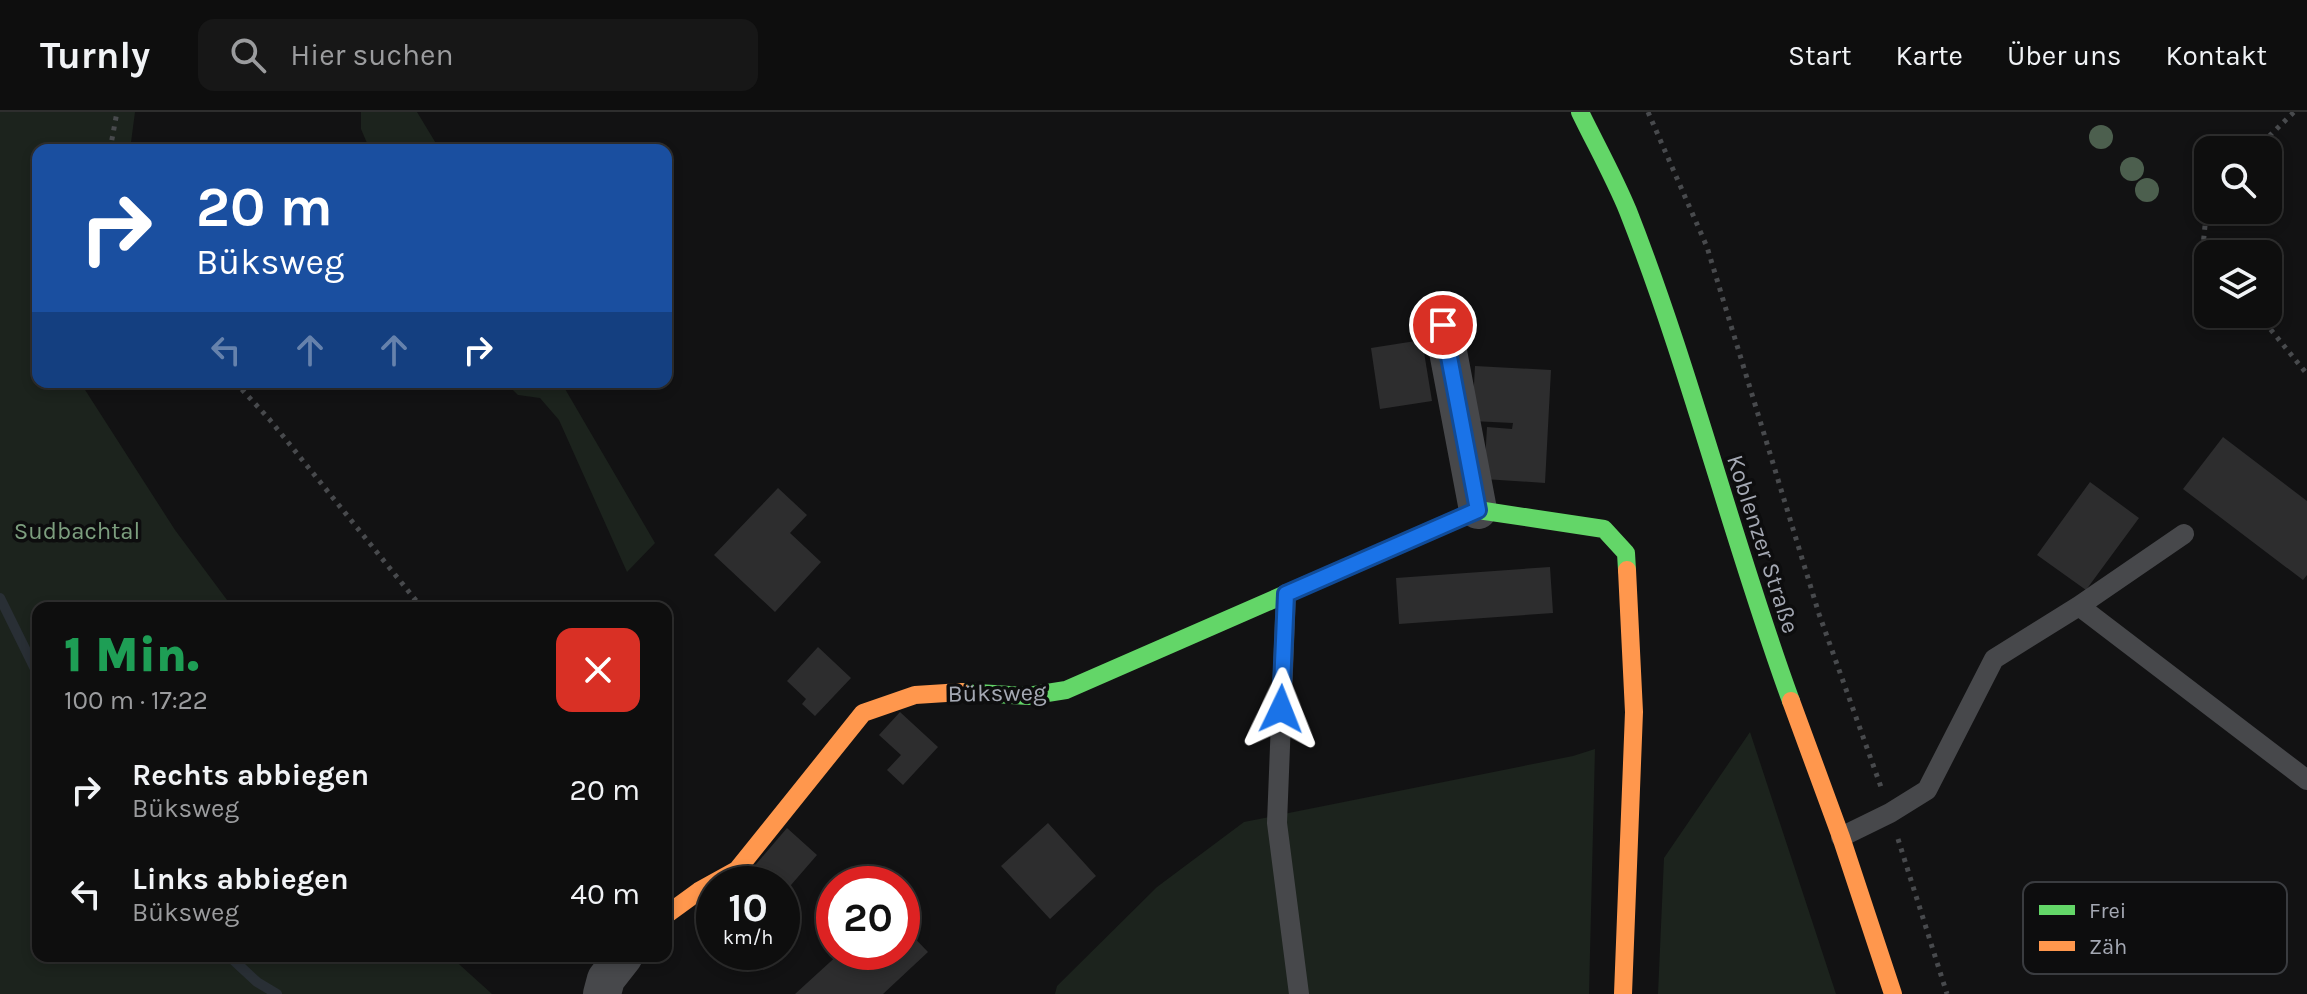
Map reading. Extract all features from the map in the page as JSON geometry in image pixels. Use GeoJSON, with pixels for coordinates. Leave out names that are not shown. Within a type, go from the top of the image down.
{"type":"FeatureCollection","features":[{"type":"Feature","properties":{"kind":"street","name":"Koblenzer Straße"},"geometry":{"type":"LineString","coordinates":[[1580,112],[1627,209],[1684,372],[1762,622],[1841,837],[1893,994]]}},
{"type":"Feature","properties":{"kind":"street"},"geometry":{"type":"LineString","coordinates":[[1443,325],[1478,510],[1604,529],[1626,553],[1634,712],[1623,994]]}},
{"type":"Feature","properties":{"kind":"street","name":"Büksweg"},"geometry":{"type":"LineString","coordinates":[[672,911],[737,870],[863,713],[915,695],[962,692],[1028,696],[1066,690],[1478,510]]}},
{"type":"Feature","properties":{"kind":"street"},"geometry":{"type":"LineString","coordinates":[[602,994],[606,979],[619,962]]}},
{"type":"Feature","properties":{"kind":"lane"},"geometry":{"type":"LineString","coordinates":[[1841,837],[1890,813],[1927,790],[1994,659],[2079,606],[2184,534]]}},
{"type":"Feature","properties":{"kind":"lane"},"geometry":{"type":"LineString","coordinates":[[1286,594],[1277,823],[1299,994]]}},
{"type":"Feature","properties":{"kind":"lane"},"geometry":{"type":"LineString","coordinates":[[2079,606],[2307,780]]}},
{"type":"Feature","properties":{"kind":"path"},"geometry":{"type":"LineString","coordinates":[[111,144],[117,112]]}},
{"type":"Feature","properties":{"kind":"path"},"geometry":{"type":"LineString","coordinates":[[1648,112],[1707,247],[1819,614],[1890,813],[1947,994]]}},
{"type":"Feature","properties":{"kind":"path"},"geometry":{"type":"LineString","coordinates":[[2269,136],[2294,112]]}},
{"type":"Feature","properties":{"kind":"path"},"geometry":{"type":"LineString","coordinates":[[2269,328],[2307,374]]}},
{"type":"Feature","properties":{"kind":"path"},"geometry":{"type":"LineString","coordinates":[[241,388],[417,602]]}},
{"type":"Feature","properties":{"kind":"green space","name":"Sudbachtal"},"geometry":{"type":"Polygon","coordinates":[[[0,112],[135,112],[131,144],[32,144],[32,388],[84,388],[175,530],[229,602],[32,602],[32,962],[457,962],[492,994],[0,994],[0,112]]]}},
{"type":"Feature","properties":{"kind":"green space"},"geometry":{"type":"Polygon","coordinates":[[[361,112],[417,112],[436,144],[367,144],[361,129],[361,112]]]}},
{"type":"Feature","properties":{"kind":"green space"},"geometry":{"type":"Polygon","coordinates":[[[511,388],[565,388],[655,543],[627,572],[559,420],[540,398],[518,395],[511,388]]]}},
{"type":"Feature","properties":{"kind":"green space"},"geometry":{"type":"Polygon","coordinates":[[[1750,732],[1836,994],[1658,994],[1664,858],[1750,732]]]}},
{"type":"Feature","properties":{"kind":"green space"},"geometry":{"type":"Polygon","coordinates":[[[1595,749],[1589,994],[1055,994],[1057,986],[1157,887],[1244,822],[1595,749]]]}},
{"type":"Feature","properties":{"kind":"building"},"geometry":{"type":"Polygon","coordinates":[[[1422,340],[1432,401],[1380,409],[1371,348],[1422,340]]]}},
{"type":"Feature","properties":{"kind":"building"},"geometry":{"type":"Polygon","coordinates":[[[1475,366],[1551,370],[1545,483],[1484,479],[1487,427],[1512,429],[1513,423],[1472,421],[1475,366]]]}},
{"type":"Feature","properties":{"kind":"building"},"geometry":{"type":"Polygon","coordinates":[[[2223,437],[2307,501],[2307,575],[2303,580],[2183,489],[2223,437]]]}},
{"type":"Feature","properties":{"kind":"building"},"geometry":{"type":"Polygon","coordinates":[[[2090,482],[2139,518],[2086,590],[2037,555],[2090,482]]]}},
{"type":"Feature","properties":{"kind":"building"},"geometry":{"type":"Polygon","coordinates":[[[778,488],[807,515],[790,533],[821,562],[775,612],[714,555],[778,488]]]}},
{"type":"Feature","properties":{"kind":"building"},"geometry":{"type":"Polygon","coordinates":[[[1550,567],[1553,613],[1399,624],[1396,578],[1550,567]]]}},
{"type":"Feature","properties":{"kind":"building"},"geometry":{"type":"Polygon","coordinates":[[[818,647],[851,678],[815,716],[802,704],[806,699],[787,681],[818,647]]]}},
{"type":"Feature","properties":{"kind":"building"},"geometry":{"type":"Polygon","coordinates":[[[900,712],[938,747],[903,785],[887,770],[901,755],[879,735],[900,712]]]}},
{"type":"Feature","properties":{"kind":"building"},"geometry":{"type":"Polygon","coordinates":[[[1048,823],[1096,876],[1050,919],[1001,866],[1048,823]]]}},
{"type":"Feature","properties":{"kind":"building"},"geometry":{"type":"Polygon","coordinates":[[[787,828],[817,855],[800,874],[800,866],[754,866],[787,828]]]}},
{"type":"Feature","properties":{"kind":"building"},"geometry":{"type":"Polygon","coordinates":[[[920,944],[928,952],[920,959],[920,944]]]}},
{"type":"Feature","properties":{"kind":"building"},"geometry":{"type":"Polygon","coordinates":[[[821,970],[909,970],[883,994],[795,994],[821,970]]]}},
{"type":"Feature","properties":{"kind":"waterway"},"geometry":{"type":"LineString","coordinates":[[0,598],[32,663]]}},
{"type":"Feature","properties":{"kind":"waterway"},"geometry":{"type":"LineString","coordinates":[[235,962],[257,982],[277,994]]}},
{"type":"Feature","properties":{"kind":"traffic: fast"},"geometry":{"type":"LineString","coordinates":[[1580,112],[1623,198],[1651,271],[1791,701]]}},
{"type":"Feature","properties":{"kind":"traffic: fast"},"geometry":{"type":"LineString","coordinates":[[962,692],[1028,696],[1066,690],[1478,510],[1604,529],[1626,553],[1627,570]]}},
{"type":"Feature","properties":{"kind":"traffic: slow"},"geometry":{"type":"LineString","coordinates":[[1623,994],[1634,712],[1627,570]]}},
{"type":"Feature","properties":{"kind":"traffic: slow"},"geometry":{"type":"LineString","coordinates":[[672,911],[737,870],[863,713],[915,695],[962,692]]}},
{"type":"Feature","properties":{"kind":"traffic: slow"},"geometry":{"type":"LineString","coordinates":[[1791,701],[1841,837],[1893,994]]}},
{"type":"Feature","properties":{"kind":"route"},"geometry":{"type":"LineString","coordinates":[[1281,709],[1286,594],[1478,510],[1443,325]]}}]}
